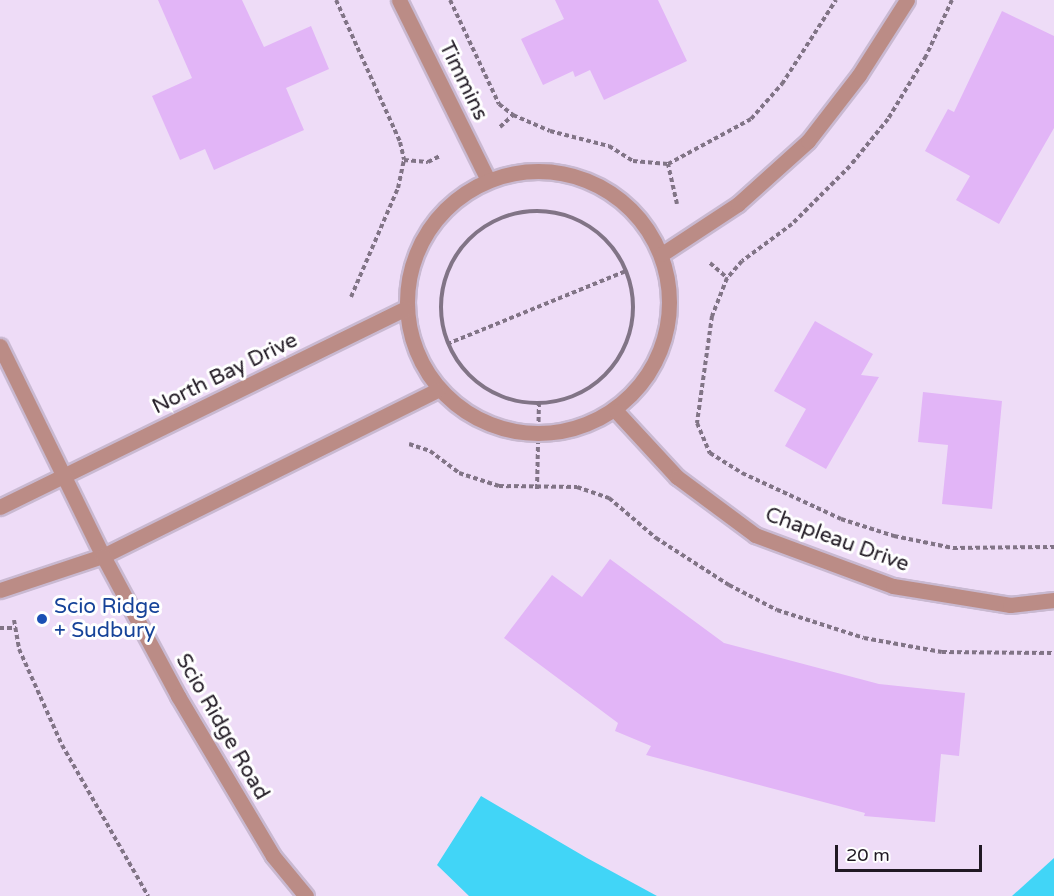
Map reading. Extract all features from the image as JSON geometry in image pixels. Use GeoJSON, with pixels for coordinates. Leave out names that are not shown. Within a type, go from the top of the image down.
{"type":"FeatureCollection","features":[{"type":"Feature","properties":{"kind":"street","name":"Timmins"},"geometry":{"type":"LineString","coordinates":[[399,0],[488,180]]}},
{"type":"Feature","properties":{"kind":"street"},"geometry":{"type":"LineString","coordinates":[[662,254],[738,204],[808,141],[859,75],[907,0]]}},
{"type":"Feature","properties":{"kind":"street"},"geometry":{"type":"LineString","coordinates":[[529,170],[581,178],[609,190],[640,218],[662,254],[671,296],[665,340],[646,380],[616,411],[555,435],[490,427],[437,390],[415,353],[405,309],[414,256],[443,210],[488,180],[529,170]]}},
{"type":"Feature","properties":{"kind":"street","name":"North Bay Drive"},"geometry":{"type":"LineString","coordinates":[[0,507],[405,309]]}},
{"type":"Feature","properties":{"kind":"street","name":"Scio Ridge Road"},"geometry":{"type":"LineString","coordinates":[[0,346],[103,556],[178,696],[273,856],[306,896]]}},
{"type":"Feature","properties":{"kind":"street"},"geometry":{"type":"LineString","coordinates":[[5,588],[103,556],[437,390]]}},
{"type":"Feature","properties":{"kind":"street","name":"Chapleau Drive"},"geometry":{"type":"LineString","coordinates":[[616,411],[677,477],[755,535],[893,586],[1010,605],[1054,600]]}},
{"type":"Feature","properties":{"kind":"path"},"geometry":{"type":"LineString","coordinates":[[336,0],[396,132],[404,160],[398,188],[368,262],[344,306]]}},
{"type":"Feature","properties":{"kind":"path"},"geometry":{"type":"LineString","coordinates":[[450,0],[499,104],[513,115],[542,128],[609,146],[633,161],[668,164],[751,119],[782,84],[836,0]]}},
{"type":"Feature","properties":{"kind":"path"},"geometry":{"type":"LineString","coordinates":[[952,0],[926,56],[888,119],[850,166],[728,278],[712,316],[702,374],[698,423],[710,453],[742,473],[842,519],[894,536],[953,548],[1054,547]]}},
{"type":"Feature","properties":{"kind":"path"},"geometry":{"type":"LineString","coordinates":[[404,160],[428,162],[495,132],[513,115]]}},
{"type":"Feature","properties":{"kind":"path"},"geometry":{"type":"LineString","coordinates":[[668,164],[673,196],[709,262],[728,278]]}},
{"type":"Feature","properties":{"kind":"path"},"geometry":{"type":"LineString","coordinates":[[539,210],[564,215],[588,225],[609,242],[626,271],[632,291],[633,319],[620,355],[609,371],[588,390],[561,401],[539,404],[506,400],[481,387],[461,368],[447,344],[440,317],[442,290],[451,263],[467,240],[488,224],[512,214],[539,210]]}},
{"type":"Feature","properties":{"kind":"path"},"geometry":{"type":"LineString","coordinates":[[447,344],[626,271]]}},
{"type":"Feature","properties":{"kind":"path"},"geometry":{"type":"LineString","coordinates":[[537,489],[539,404]]}},
{"type":"Feature","properties":{"kind":"path"},"geometry":{"type":"LineString","coordinates":[[401,446],[412,443],[430,451],[459,473],[499,486],[537,489],[577,487],[609,498],[656,538],[729,585],[777,610],[864,638],[942,652],[1054,653]]}},
{"type":"Feature","properties":{"kind":"path"},"geometry":{"type":"LineString","coordinates":[[5,588],[19,649],[62,745],[148,896]]}},
{"type":"Feature","properties":{"kind":"path"},"geometry":{"type":"LineString","coordinates":[[0,628],[16,628]]}},
{"type":"Feature","properties":{"kind":"water"},"geometry":{"type":"Polygon","coordinates":[[[481,796],[657,896],[469,896],[437,865],[481,796]]]}},
{"type":"Feature","properties":{"kind":"water"},"geometry":{"type":"Polygon","coordinates":[[[1054,858],[1054,896],[1012,896],[1054,858]]]}},
{"type":"Feature","properties":{"kind":"building"},"geometry":{"type":"Polygon","coordinates":[[[158,0],[242,0],[264,47],[311,26],[329,69],[286,88],[304,130],[214,170],[205,149],[180,160],[152,96],[192,78],[158,0]]]}},
{"type":"Feature","properties":{"kind":"building"},"geometry":{"type":"Polygon","coordinates":[[[555,0],[658,0],[687,61],[604,100],[590,70],[575,77],[573,71],[543,85],[521,39],[564,19],[555,0]]]}},
{"type":"Feature","properties":{"kind":"building"},"geometry":{"type":"Polygon","coordinates":[[[1002,11],[1054,36],[1054,128],[999,224],[956,200],[970,176],[925,151],[948,109],[954,112],[1002,11]]]}},
{"type":"Feature","properties":{"kind":"building"},"geometry":{"type":"Polygon","coordinates":[[[815,321],[873,354],[861,375],[879,377],[826,469],[785,446],[806,409],[774,391],[815,321]]]}},
{"type":"Feature","properties":{"kind":"building"},"geometry":{"type":"Polygon","coordinates":[[[923,392],[1002,401],[992,509],[942,504],[948,445],[918,442],[923,392]]]}},
{"type":"Feature","properties":{"kind":"building"},"geometry":{"type":"Polygon","coordinates":[[[610,559],[724,643],[879,684],[965,693],[959,756],[941,754],[935,822],[864,816],[865,813],[646,755],[651,746],[615,731],[618,723],[504,638],[552,575],[582,597],[610,559]]]}},
{"type":"Feature","properties":{"kind":"place","name":"Scio Ridge + Sudbury"},"geometry":{"type":"Point","coordinates":[42,619]}}]}
